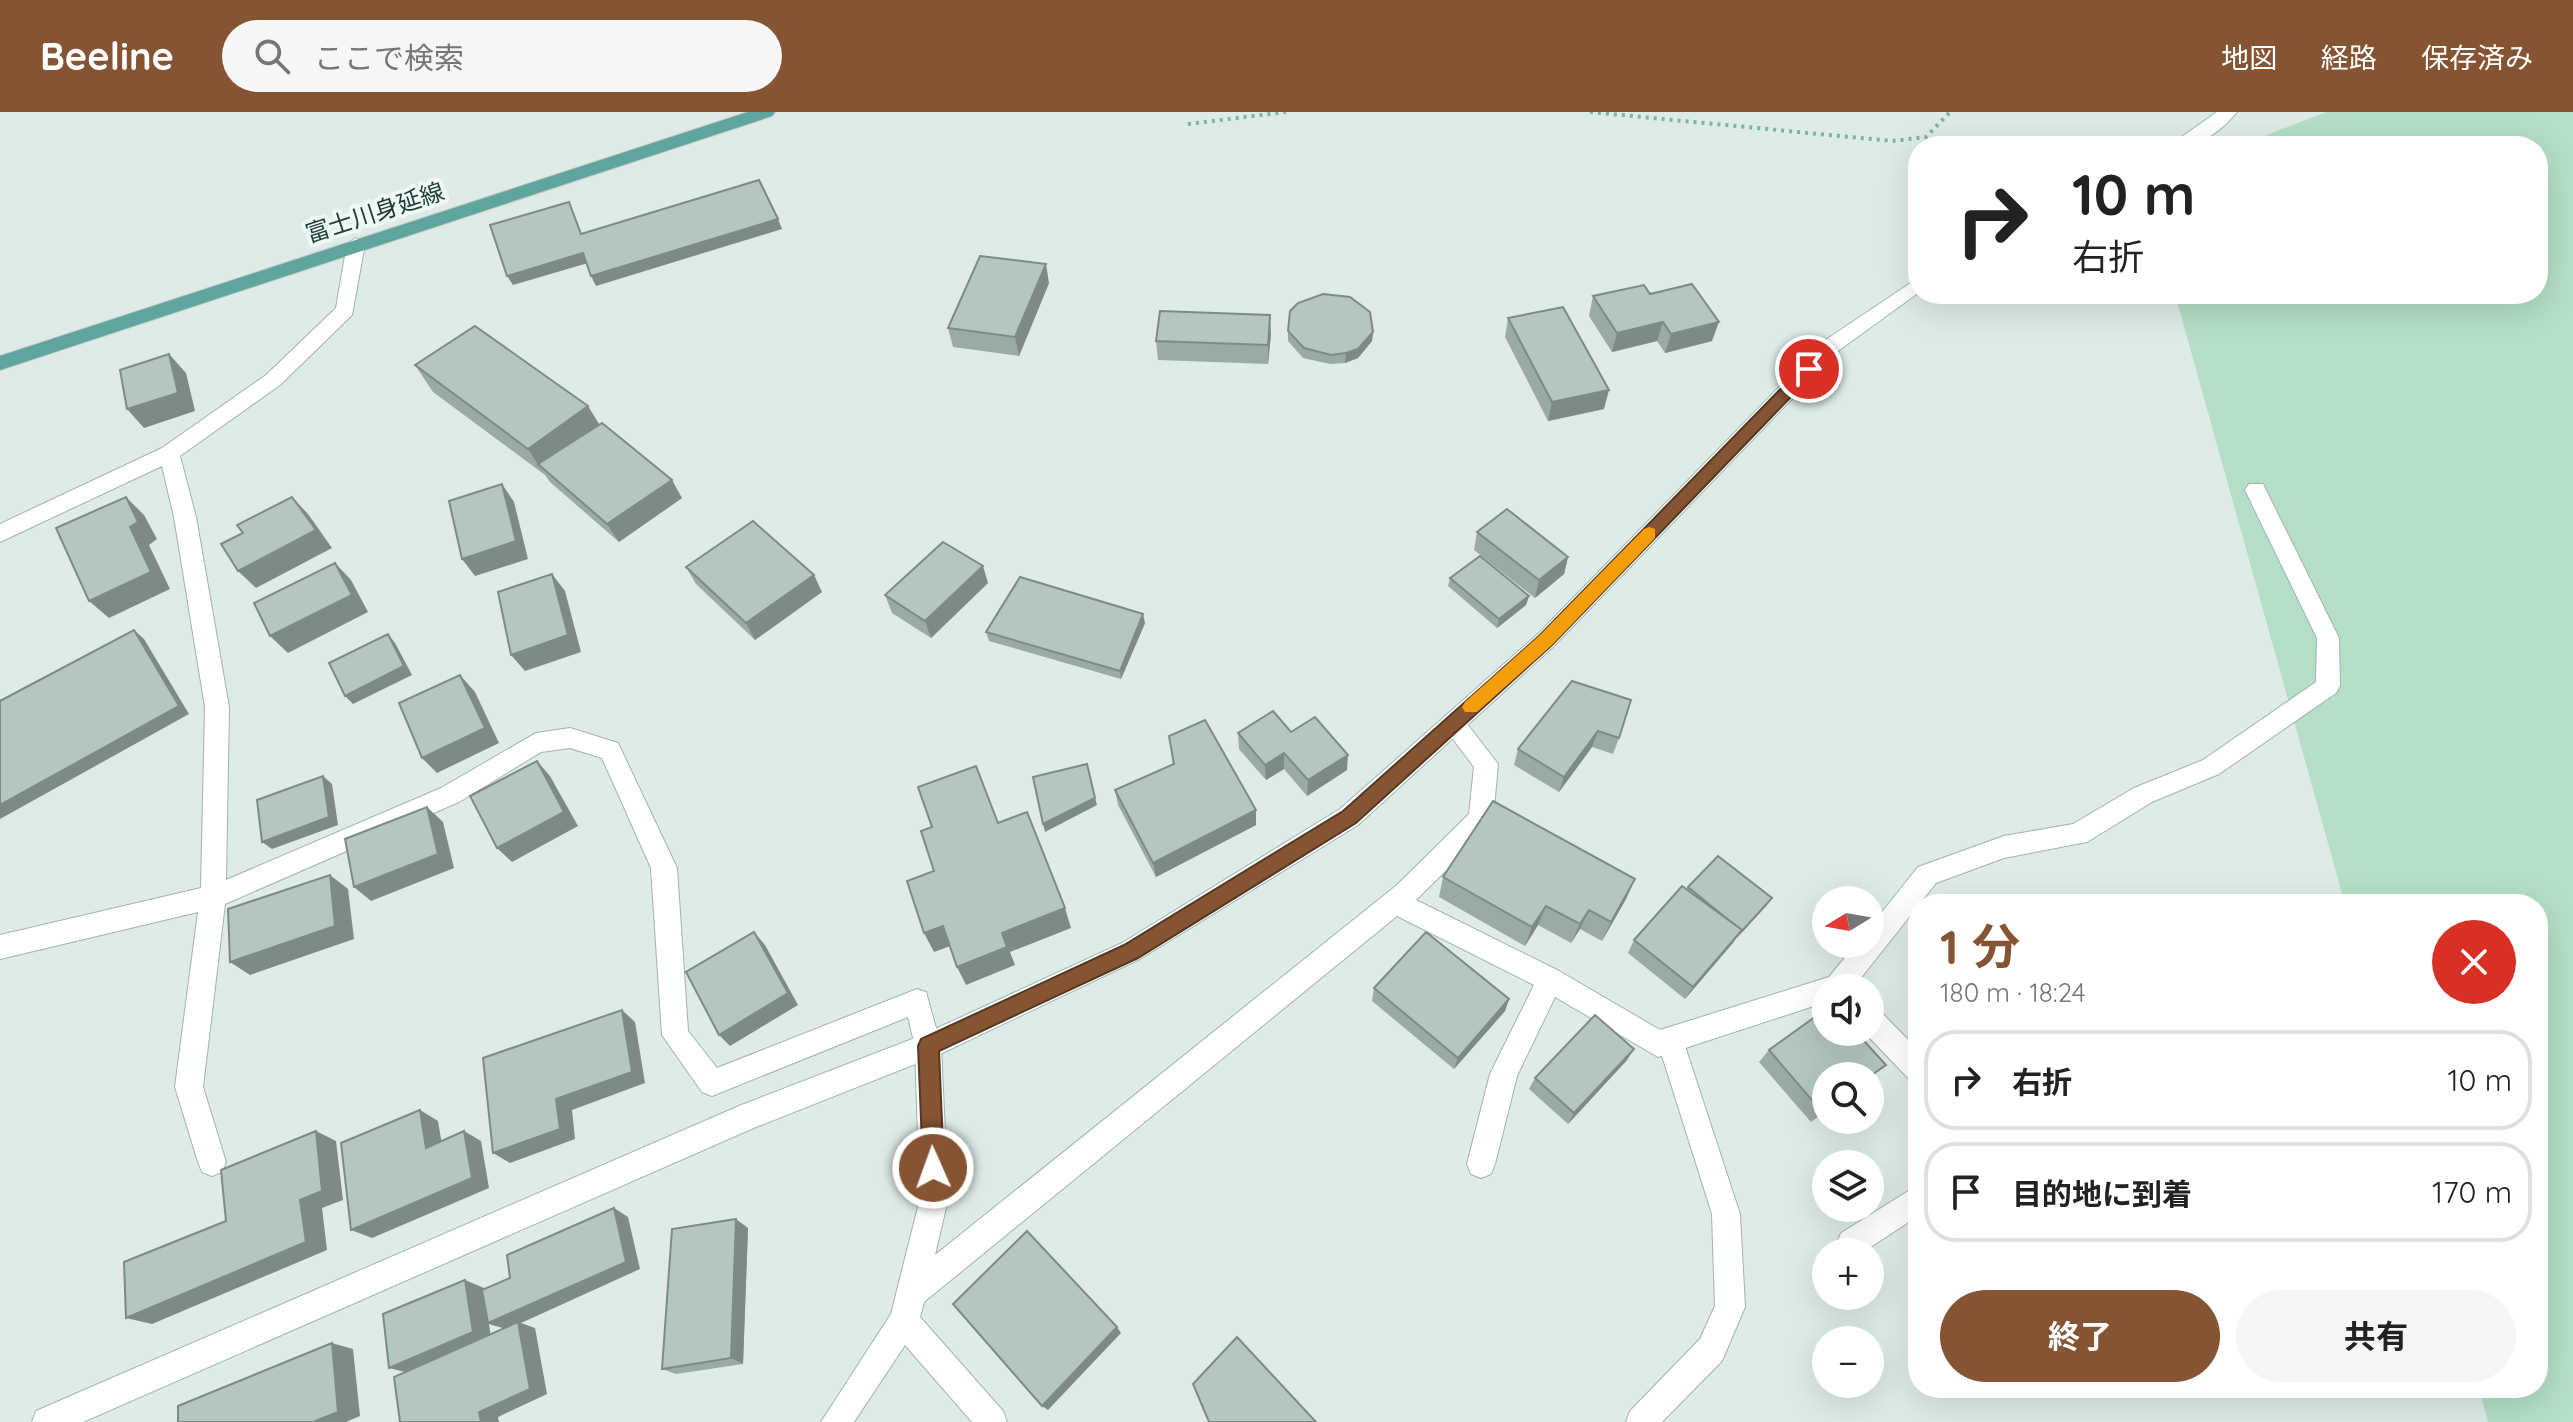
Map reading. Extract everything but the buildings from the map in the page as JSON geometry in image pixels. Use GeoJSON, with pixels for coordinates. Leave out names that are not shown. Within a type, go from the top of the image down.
{"type":"FeatureCollection","features":[{"type":"Feature","properties":{"kind":"main road","name":"富士川身延線"},"geometry":{"type":"LineString","coordinates":[[0,363],[766,112]]}},
{"type":"Feature","properties":{"kind":"street"},"geometry":{"type":"LineString","coordinates":[[2198,136],[2228,112]]}},
{"type":"Feature","properties":{"kind":"street"},"geometry":{"type":"LineString","coordinates":[[0,534],[169,453],[273,380],[345,310],[356,244]]}},
{"type":"Feature","properties":{"kind":"street"},"geometry":{"type":"LineString","coordinates":[[47,1422],[749,1116],[928,1046],[1131,951],[1169,928],[1349,817],[1546,640],[1831,346],[1908,291]]}},
{"type":"Feature","properties":{"kind":"street"},"geometry":{"type":"LineString","coordinates":[[169,453],[185,517],[217,707],[213,897],[189,1087],[212,1162]]}},
{"type":"Feature","properties":{"kind":"street"},"geometry":{"type":"LineString","coordinates":[[1911,894],[1927,875],[2004,847],[2078,834],[2143,795],[2211,767],[2328,686],[2328,638],[2256,490]]}},
{"type":"Feature","properties":{"kind":"street"},"geometry":{"type":"LineString","coordinates":[[836,1422],[908,1307],[1394,902],[1481,819],[1486,764],[1453,723]]}},
{"type":"Feature","properties":{"kind":"street"},"geometry":{"type":"LineString","coordinates":[[0,947],[213,897],[450,795],[536,743],[570,738],[610,750],[664,868],[675,1035],[712,1083],[917,1001],[928,1046],[934,1199],[908,1307],[992,1422]]}},
{"type":"Feature","properties":{"kind":"street"},"geometry":{"type":"LineString","coordinates":[[1846,974],[1908,898]]}},
{"type":"Feature","properties":{"kind":"street"},"geometry":{"type":"LineString","coordinates":[[1394,902],[1550,980],[1658,1044],[1812,995]]}},
{"type":"Feature","properties":{"kind":"street"},"geometry":{"type":"LineString","coordinates":[[1481,1164],[1504,1074],[1550,980]]}},
{"type":"Feature","properties":{"kind":"street"},"geometry":{"type":"LineString","coordinates":[[1884,1034],[1908,1059]]}},
{"type":"Feature","properties":{"kind":"street"},"geometry":{"type":"LineString","coordinates":[[1641,1422],[1711,1350],[1730,1307],[1726,1214],[1670,1040]]}},
{"type":"Feature","properties":{"kind":"street"},"geometry":{"type":"LineString","coordinates":[[1859,1238],[1908,1206]]}},
{"type":"Feature","properties":{"kind":"path"},"geometry":{"type":"LineString","coordinates":[[1188,124],[1286,112]]}},
{"type":"Feature","properties":{"kind":"path"},"geometry":{"type":"LineString","coordinates":[[1590,112],[1892,141],[1908,139]]}},
{"type":"Feature","properties":{"kind":"path"},"geometry":{"type":"LineString","coordinates":[[1927,136],[1950,112]]}},
{"type":"Feature","properties":{"kind":"green space"},"geometry":{"type":"Polygon","coordinates":[[[2326,112],[2573,112],[2573,1422],[2488,1422],[2482,1398],[2548,1398],[2548,894],[2342,894],[2178,304],[2548,304],[2548,136],[2265,136],[2326,112]]]}},
{"type":"Feature","properties":{"kind":"slow traffic"},"geometry":{"type":"LineString","coordinates":[[1471,707],[1546,640],[1649,534]]}},
{"type":"Feature","properties":{"kind":"route"},"geometry":{"type":"LineString","coordinates":[[933,1168],[928,1046],[1131,951],[1349,817],[1546,640],[1809,369]]}}]}
